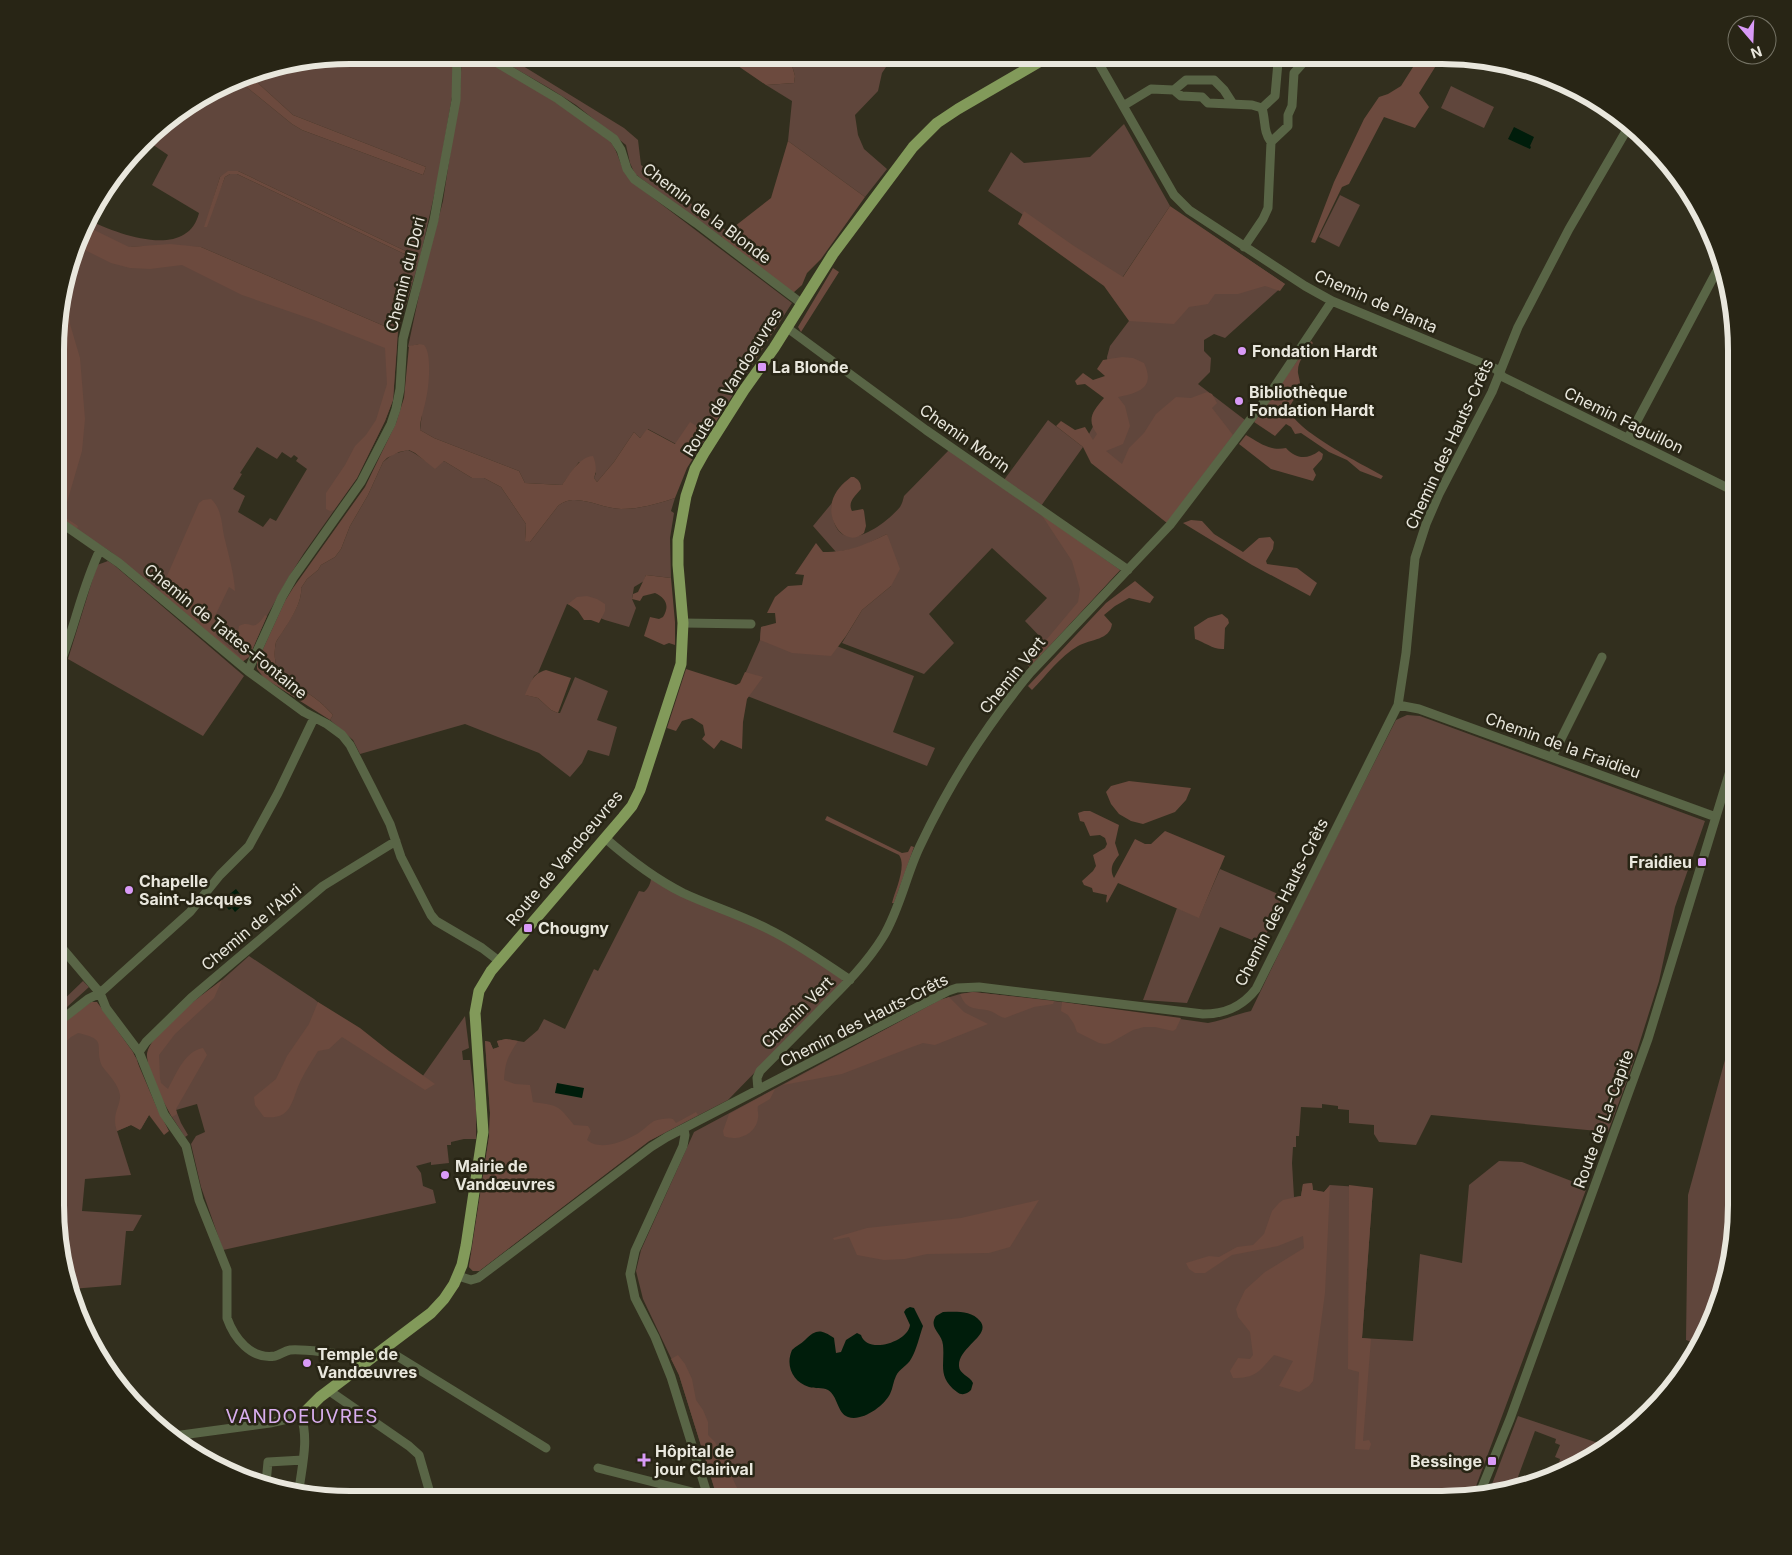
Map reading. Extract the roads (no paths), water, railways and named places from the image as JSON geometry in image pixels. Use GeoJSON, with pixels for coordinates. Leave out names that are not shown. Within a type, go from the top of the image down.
{"type":"FeatureCollection","features":[{"type":"Feature","properties":{"kind":"main road","name":"Route de Vandoeuvres"},"geometry":{"type":"LineString","coordinates":[[301,1416],[328,1390],[438,1306],[450,1291],[458,1276],[468,1233],[483,1132],[474,1024],[476,1005],[482,985],[491,971],[632,806],[643,781],[680,673],[683,654],[683,623],[678,565],[678,540],[682,508],[689,485],[704,453],[744,390],[774,348],[832,254],[904,158],[927,132],[958,108],[1036,64]]}},
{"type":"Feature","properties":{"kind":"street","name":"Chemin du Dori"},"geometry":{"type":"LineString","coordinates":[[248,671],[286,591],[361,482],[391,424],[396,410],[400,389],[403,339],[434,220],[456,100],[457,64]]}},
{"type":"Feature","properties":{"kind":"street","name":"Chemin de la Blonde"},"geometry":{"type":"LineString","coordinates":[[499,64],[558,99],[614,139],[621,150],[627,169],[634,179],[690,218],[801,304]]}},
{"type":"Feature","properties":{"kind":"street","name":"Chemin de Planta"},"geometry":{"type":"LineString","coordinates":[[1099,64],[1174,195],[1189,210],[1305,286],[1332,301],[1496,368],[1500,373]]}},
{"type":"Feature","properties":{"kind":"street"},"geometry":{"type":"LineString","coordinates":[[1262,108],[1271,102],[1275,96],[1279,64]]}},
{"type":"Feature","properties":{"kind":"street"},"geometry":{"type":"LineString","coordinates":[[1271,142],[1288,126],[1288,115],[1292,106],[1294,73],[1302,64]]}},
{"type":"Feature","properties":{"kind":"street"},"geometry":{"type":"LineString","coordinates":[[1174,90],[1186,80],[1214,80],[1224,90],[1233,104]]}},
{"type":"Feature","properties":{"kind":"street"},"geometry":{"type":"LineString","coordinates":[[1123,106],[1151,89],[1174,90],[1181,96],[1202,97],[1208,103],[1252,104],[1262,108]]}},
{"type":"Feature","properties":{"kind":"street"},"geometry":{"type":"LineString","coordinates":[[1244,247],[1264,219],[1268,208],[1271,142],[1265,134],[1265,120],[1262,108]]}},
{"type":"Feature","properties":{"kind":"street","name":"Chemin des Hauts-Crêts"},"geometry":{"type":"LineString","coordinates":[[458,1276],[471,1280],[478,1278],[651,1146],[933,998],[957,988],[978,986],[1203,1014],[1222,1012],[1242,1004],[1256,989],[1398,705],[1406,653],[1415,558],[1426,524],[1439,494],[1482,413],[1518,327],[1569,229],[1626,131]]}},
{"type":"Feature","properties":{"kind":"street"},"geometry":{"type":"LineString","coordinates":[[1628,438],[1717,270]]}},
{"type":"Feature","properties":{"kind":"street","name":"Chemin Vert"},"geometry":{"type":"LineString","coordinates":[[758,1090],[757,1078],[760,1071],[850,980],[883,937],[931,823],[983,736],[1030,673],[1170,525],[1269,396],[1332,301]]}},
{"type":"Feature","properties":{"kind":"street","name":"Chemin Morin"},"geometry":{"type":"LineString","coordinates":[[786,327],[926,430],[1128,570]]}},
{"type":"Feature","properties":{"kind":"street","name":"Chemin Faguillon"},"geometry":{"type":"LineString","coordinates":[[1500,373],[1503,377],[1728,488]]}},
{"type":"Feature","properties":{"kind":"street","name":"Chemin de Tattes-Fontaine"},"geometry":{"type":"LineString","coordinates":[[64,525],[119,563],[248,671],[314,718],[335,730],[350,744],[390,824],[401,857],[433,918],[500,961]]}},
{"type":"Feature","properties":{"kind":"street"},"geometry":{"type":"LineString","coordinates":[[64,653],[91,568],[100,550]]}},
{"type":"Feature","properties":{"kind":"street"},"geometry":{"type":"LineString","coordinates":[[683,623],[751,624]]}},
{"type":"Feature","properties":{"kind":"street"},"geometry":{"type":"LineString","coordinates":[[1552,757],[1602,657]]}},
{"type":"Feature","properties":{"kind":"street","name":"Chemin de la Fraidieu"},"geometry":{"type":"LineString","coordinates":[[1398,705],[1419,710],[1716,817]]}},
{"type":"Feature","properties":{"kind":"street"},"geometry":{"type":"LineString","coordinates":[[64,1018],[88,999],[100,993],[190,912],[220,875],[249,846],[278,793],[314,718]]}},
{"type":"Feature","properties":{"kind":"street","name":"Route de La-Capite"},"geometry":{"type":"LineString","coordinates":[[1482,1489],[1510,1419],[1648,1039],[1716,817],[1728,787]]}},
{"type":"Feature","properties":{"kind":"street"},"geometry":{"type":"LineString","coordinates":[[605,838],[635,863],[669,885],[696,899],[742,916],[795,943],[850,980]]}},
{"type":"Feature","properties":{"kind":"street","name":"Chemin de l'Abri"},"geometry":{"type":"LineString","coordinates":[[139,1052],[146,1042],[191,998],[323,886],[396,841]]}},
{"type":"Feature","properties":{"kind":"street"},"geometry":{"type":"LineString","coordinates":[[64,950],[100,993],[106,1008],[139,1052],[164,1114],[186,1146],[199,1200],[227,1270],[227,1318],[240,1341],[247,1349],[258,1354],[276,1356],[287,1350],[302,1350],[350,1357],[360,1366]]}},
{"type":"Feature","properties":{"kind":"street"},"geometry":{"type":"LineString","coordinates":[[684,1129],[683,1146],[635,1252],[630,1274],[635,1298],[655,1337],[671,1377],[707,1491]]}},
{"type":"Feature","properties":{"kind":"street"},"geometry":{"type":"LineString","coordinates":[[384,1348],[546,1448]]}},
{"type":"Feature","properties":{"kind":"street"},"geometry":{"type":"LineString","coordinates":[[328,1390],[409,1446],[419,1455],[429,1491]]}},
{"type":"Feature","properties":{"kind":"street"},"geometry":{"type":"LineString","coordinates":[[180,1435],[270,1423],[301,1416],[305,1437],[299,1487]]}},
{"type":"Feature","properties":{"kind":"street"},"geometry":{"type":"LineString","coordinates":[[266,1479],[268,1462],[303,1460]]}},
{"type":"Feature","properties":{"kind":"street"},"geometry":{"type":"LineString","coordinates":[[598,1468],[683,1491]]}},
{"type":"Feature","properties":{"kind":"place","name":"Fondation Hardt"},"geometry":{"type":"Point","coordinates":[1242,351]}},
{"type":"Feature","properties":{"kind":"place","name":"La Blonde"},"geometry":{"type":"Point","coordinates":[762,367]}},
{"type":"Feature","properties":{"kind":"place","name":"Bibliothèque Fondation Hardt"},"geometry":{"type":"Point","coordinates":[1239,401]}},
{"type":"Feature","properties":{"kind":"place","name":"Fraidieu"},"geometry":{"type":"Point","coordinates":[1702,862]}},
{"type":"Feature","properties":{"kind":"place","name":"Chapelle Saint-Jacques"},"geometry":{"type":"Point","coordinates":[129,890]}},
{"type":"Feature","properties":{"kind":"place","name":"Chougny"},"geometry":{"type":"Point","coordinates":[528,928]}},
{"type":"Feature","properties":{"kind":"place","name":"Mairie de Vandœuvres"},"geometry":{"type":"Point","coordinates":[445,1175]}},
{"type":"Feature","properties":{"kind":"place","name":"Temple de Vandœuvres"},"geometry":{"type":"Point","coordinates":[307,1363]}},
{"type":"Feature","properties":{"kind":"place","name":"Hôpital de jour Clairival"},"geometry":{"type":"Point","coordinates":[644,1460]}},
{"type":"Feature","properties":{"kind":"place","name":"Bessinge"},"geometry":{"type":"Point","coordinates":[1492,1461]}},
{"type":"Feature","properties":{"kind":"district","name":"VANDOEUVRES"},"geometry":{"type":"Point","coordinates":[302,1416]}}]}
